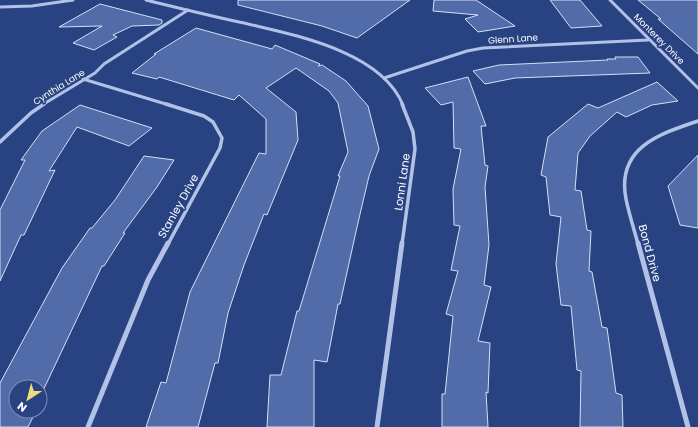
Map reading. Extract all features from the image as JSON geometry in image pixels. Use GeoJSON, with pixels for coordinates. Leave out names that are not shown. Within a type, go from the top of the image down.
{"type":"FeatureCollection","features":[{"type":"Feature","properties":{"kind":"street"},"geometry":{"type":"LineString","coordinates":[[0,7],[32,6],[73,0]]}},
{"type":"Feature","properties":{"kind":"street","name":"Lonni Lane"},"geometry":{"type":"LineString","coordinates":[[146,0],[313,40],[341,51],[384,78],[400,99],[413,132],[415,149],[377,427]]}},
{"type":"Feature","properties":{"kind":"street","name":"Monterey Drive"},"geometry":{"type":"LineString","coordinates":[[610,0],[648,40],[698,88]]}},
{"type":"Feature","properties":{"kind":"street","name":"Cynthia Lane"},"geometry":{"type":"LineString","coordinates":[[0,142],[31,113],[83,79],[95,73],[104,64],[188,10]]}},
{"type":"Feature","properties":{"kind":"street","name":"Glenn Lane"},"geometry":{"type":"LineString","coordinates":[[384,78],[467,51],[483,48],[648,40]]}},
{"type":"Feature","properties":{"kind":"street","name":"Stanley Drive"},"geometry":{"type":"LineString","coordinates":[[83,79],[204,116],[213,122],[222,138],[220,148],[148,280],[88,427]]}},
{"type":"Feature","properties":{"kind":"street","name":"Bond Drive"},"geometry":{"type":"LineString","coordinates":[[688,427],[626,198],[625,185],[627,164],[634,153],[646,142],[670,130],[698,121]]}},
{"type":"Feature","properties":{"kind":"building"},"geometry":{"type":"Polygon","coordinates":[[[238,0],[410,0],[357,38],[322,26],[238,5],[238,0]]]}},
{"type":"Feature","properties":{"kind":"building"},"geometry":{"type":"Polygon","coordinates":[[[434,0],[476,0],[515,26],[478,32],[465,19],[478,15],[433,11],[434,0]]]}},
{"type":"Feature","properties":{"kind":"building"},"geometry":{"type":"Polygon","coordinates":[[[550,0],[580,0],[602,26],[571,28],[550,0]]]}},
{"type":"Feature","properties":{"kind":"building"},"geometry":{"type":"Polygon","coordinates":[[[638,0],[698,0],[698,54],[658,19],[661,19],[638,0]]]}},
{"type":"Feature","properties":{"kind":"building"},"geometry":{"type":"Polygon","coordinates":[[[100,4],[162,20],[162,23],[159,25],[132,26],[113,35],[117,37],[94,50],[73,43],[102,26],[59,27],[100,4]]]}},
{"type":"Feature","properties":{"kind":"building"},"geometry":{"type":"Polygon","coordinates":[[[196,28],[272,49],[275,45],[320,64],[318,66],[322,65],[346,81],[368,106],[379,149],[369,176],[340,304],[338,304],[327,362],[314,360],[314,427],[267,427],[270,375],[281,375],[297,311],[299,311],[340,176],[338,176],[348,152],[338,103],[329,91],[296,68],[266,88],[296,112],[298,140],[267,215],[264,214],[244,265],[228,313],[218,363],[215,363],[198,427],[146,427],[161,382],[166,383],[190,292],[259,153],[266,154],[266,119],[239,95],[234,100],[159,77],[157,79],[132,73],[156,54],[154,54],[196,28]]]}},
{"type":"Feature","properties":{"kind":"building"},"geometry":{"type":"Polygon","coordinates":[[[615,57],[638,57],[650,73],[515,78],[485,84],[473,71],[499,65],[608,60],[607,59],[616,59],[615,57]]]}},
{"type":"Feature","properties":{"kind":"building"},"geometry":{"type":"Polygon","coordinates":[[[468,77],[486,126],[481,126],[485,165],[488,166],[485,187],[489,245],[484,285],[491,287],[478,341],[490,343],[488,393],[486,392],[488,427],[442,427],[442,394],[445,394],[453,316],[446,314],[458,271],[451,270],[460,226],[454,225],[453,189],[461,149],[454,148],[453,102],[441,105],[425,88],[468,77]]]}},
{"type":"Feature","properties":{"kind":"building"},"geometry":{"type":"Polygon","coordinates":[[[657,82],[678,101],[652,105],[626,117],[617,112],[590,136],[578,153],[575,190],[581,191],[587,230],[591,231],[589,271],[592,272],[602,327],[607,328],[616,393],[622,395],[623,427],[580,427],[581,371],[577,370],[571,306],[561,305],[556,264],[561,217],[550,215],[546,177],[541,175],[548,137],[588,104],[598,108],[657,82]]]}},
{"type":"Feature","properties":{"kind":"building"},"geometry":{"type":"Polygon","coordinates":[[[80,105],[152,128],[129,146],[77,127],[49,171],[55,170],[24,235],[21,235],[0,281],[0,210],[25,160],[21,160],[42,131],[80,105]]]}},
{"type":"Feature","properties":{"kind":"building"},"geometry":{"type":"Polygon","coordinates":[[[698,155],[698,228],[680,225],[668,186],[698,155]]]}},
{"type":"Feature","properties":{"kind":"building"},"geometry":{"type":"Polygon","coordinates":[[[144,156],[174,160],[157,187],[123,233],[125,233],[104,266],[102,266],[48,380],[8,379],[8,419],[32,419],[28,427],[0,427],[0,383],[62,268],[90,228],[92,228],[115,200],[144,156]]]}}]}
